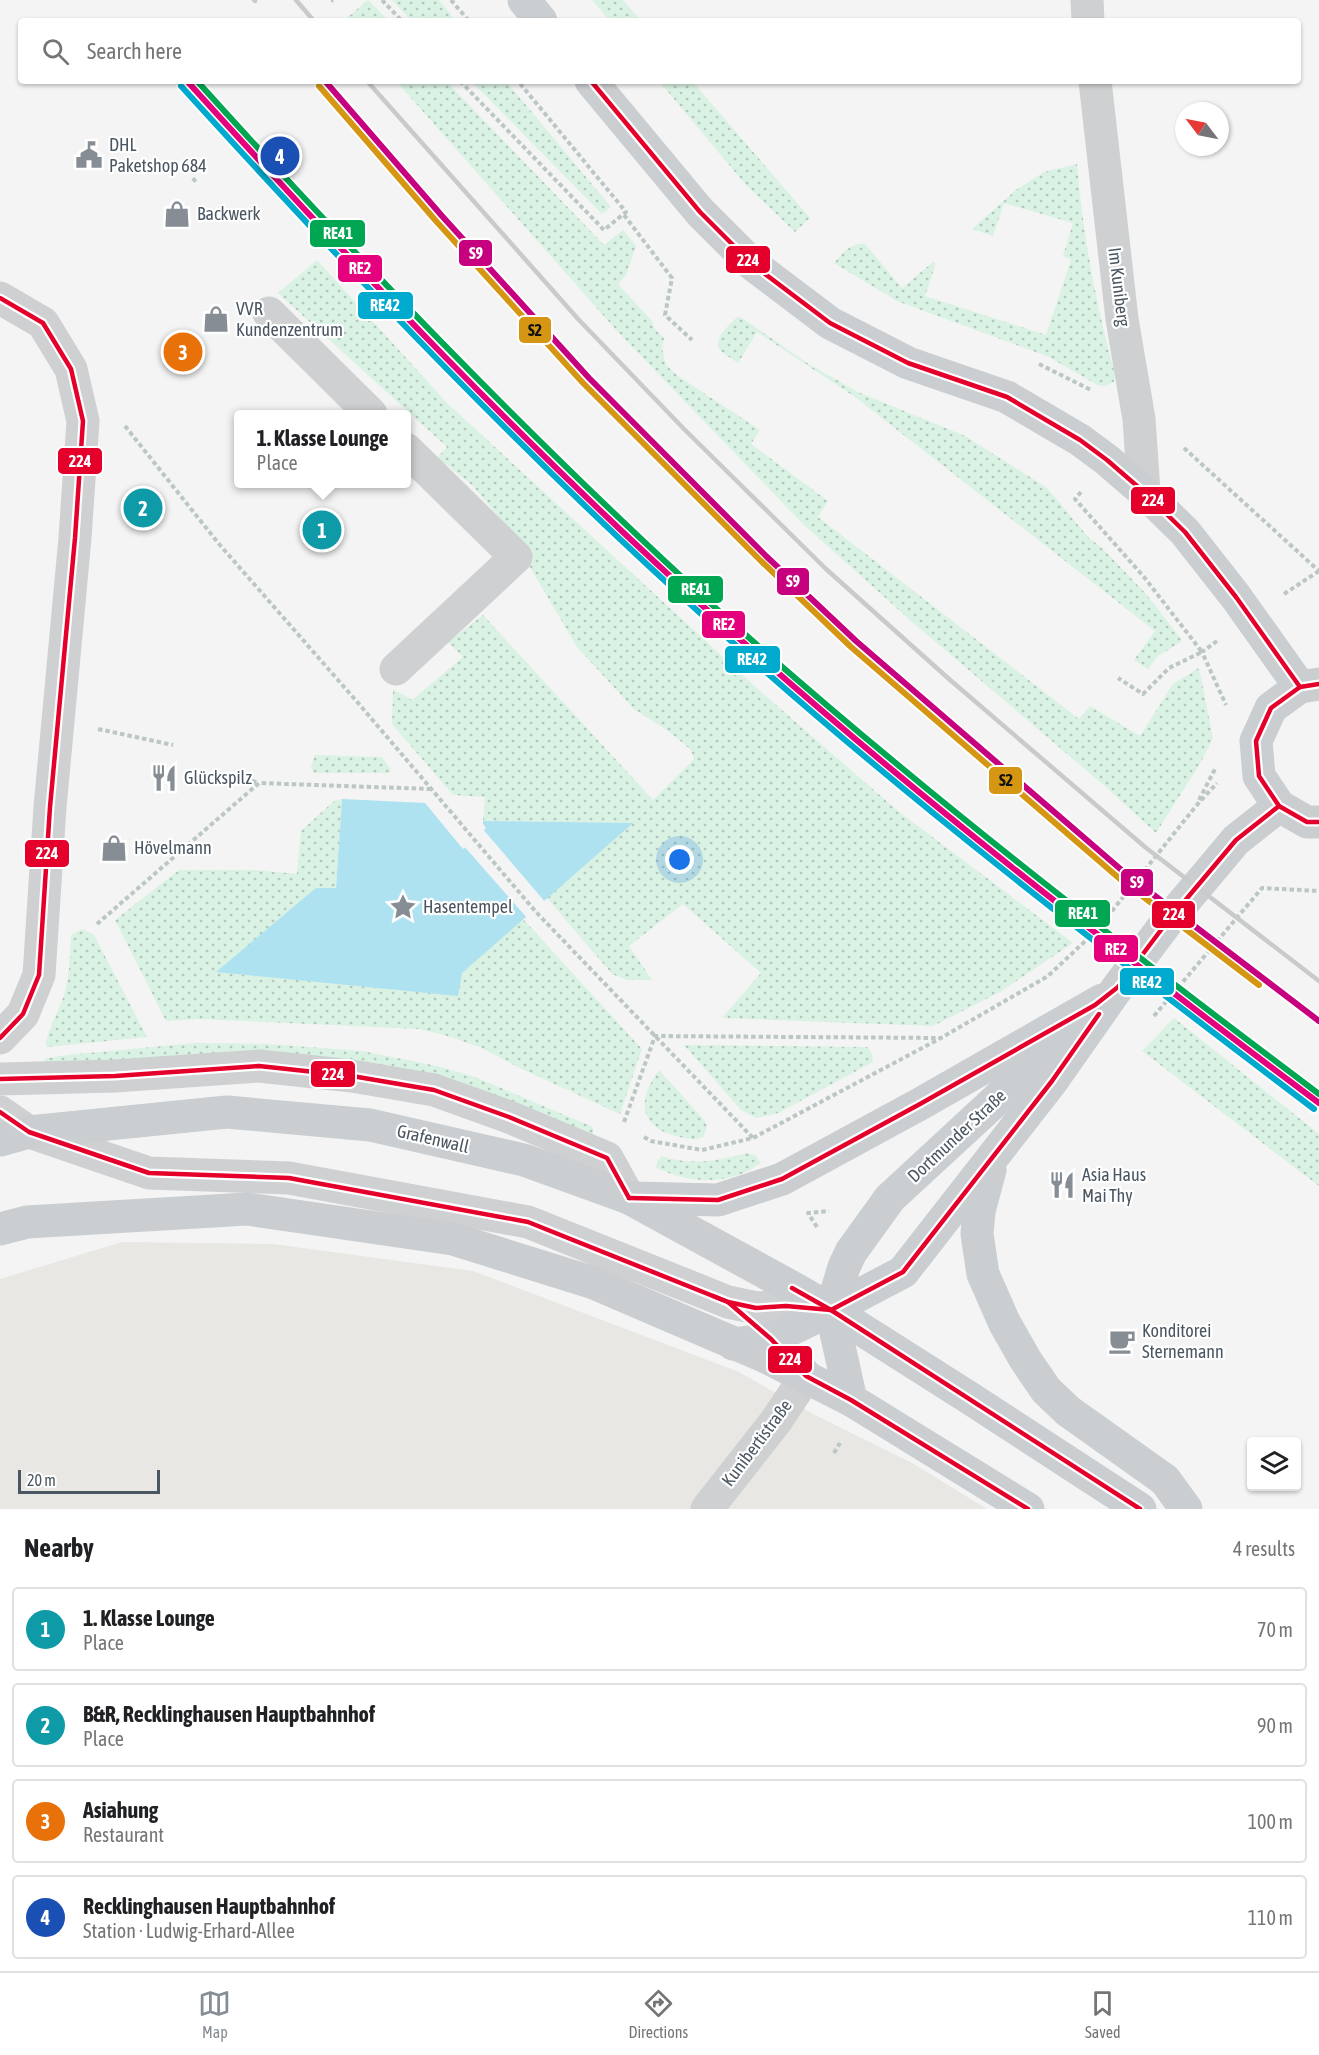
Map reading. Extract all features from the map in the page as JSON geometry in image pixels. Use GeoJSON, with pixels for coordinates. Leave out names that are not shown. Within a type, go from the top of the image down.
{"type":"FeatureCollection","features":[{"type":"Feature","properties":{"kind":"main road"},"geometry":{"type":"LineString","coordinates":[[524,0],[539,18]]}},
{"type":"Feature","properties":{"kind":"main road"},"geometry":{"type":"LineString","coordinates":[[593,84],[700,212],[752,264],[830,323],[908,363],[1007,397],[1080,440],[1144,492],[1185,532],[1250,617],[1310,685],[1271,708],[1256,741],[1259,776],[1279,806],[1307,822],[1319,822]]}},
{"type":"Feature","properties":{"kind":"main road","name":"Dortmunder Straße"},"geometry":{"type":"LineString","coordinates":[[733,1344],[771,1339],[903,1272],[1052,1081],[1167,922],[1236,840],[1279,806]]}},
{"type":"Feature","properties":{"kind":"main road","name":"Dortmunder Straße"},"geometry":{"type":"LineString","coordinates":[[629,1198],[718,1200],[782,1179],[1095,1005],[1118,987]]}},
{"type":"Feature","properties":{"kind":"main road","name":"Dortmunder Straße"},"geometry":{"type":"LineString","coordinates":[[852,1400],[831,1310],[851,1252],[890,1198],[1118,987]]}},
{"type":"Feature","properties":{"kind":"main road","name":"Grafenwall"},"geometry":{"type":"LineString","coordinates":[[15,1136],[228,1112],[370,1125],[524,1160],[629,1198],[831,1310],[1140,1509]]}},
{"type":"Feature","properties":{"kind":"main road"},"geometry":{"type":"LineString","coordinates":[[994,1155],[979,1210],[977,1233],[983,1274],[1004,1322],[1046,1390],[1068,1411],[1165,1480],[1186,1509]]}},
{"type":"Feature","properties":{"kind":"main road"},"geometry":{"type":"LineString","coordinates":[[0,1229],[27,1222],[247,1209],[453,1239],[594,1283],[806,1376],[852,1400],[1028,1509]]}},
{"type":"Feature","properties":{"kind":"street"},"geometry":{"type":"LineString","coordinates":[[1087,0],[1088,18]]}},
{"type":"Feature","properties":{"kind":"street","name":"Im Kuniberg"},"geometry":{"type":"LineString","coordinates":[[1095,84],[1122,319],[1139,419],[1144,492]]}},
{"type":"Feature","properties":{"kind":"street"},"geometry":{"type":"LineString","coordinates":[[0,298],[43,323],[71,369],[83,421],[75,538],[50,807],[39,975],[23,1014],[0,1038]]}},
{"type":"Feature","properties":{"kind":"street"},"geometry":{"type":"LineString","coordinates":[[269,313],[367,410]]}},
{"type":"Feature","properties":{"kind":"street"},"geometry":{"type":"LineString","coordinates":[[396,669],[516,557],[411,454]]}},
{"type":"Feature","properties":{"kind":"street"},"geometry":{"type":"LineString","coordinates":[[0,1079],[115,1076],[259,1066],[352,1076],[434,1090],[509,1117],[607,1158],[629,1198]]}},
{"type":"Feature","properties":{"kind":"street"},"geometry":{"type":"LineString","coordinates":[[0,1112],[15,1136],[149,1173],[289,1178],[528,1222],[728,1302],[756,1308],[786,1306],[831,1310]]}},
{"type":"Feature","properties":{"kind":"street"},"geometry":{"type":"LineString","coordinates":[[728,1302],[771,1339],[806,1376]]}},
{"type":"Feature","properties":{"kind":"street","name":"Kunibertistraße"},"geometry":{"type":"LineString","coordinates":[[707,1509],[776,1421],[806,1376]]}},
{"type":"Feature","properties":{"kind":"path"},"geometry":{"type":"LineString","coordinates":[[382,0],[399,18]]}},
{"type":"Feature","properties":{"kind":"path"},"geometry":{"type":"LineString","coordinates":[[452,0],[467,18]]}},
{"type":"Feature","properties":{"kind":"path"},"geometry":{"type":"LineString","coordinates":[[463,84],[604,231],[624,215]]}},
{"type":"Feature","properties":{"kind":"path"},"geometry":{"type":"LineString","coordinates":[[520,84],[626,212],[624,215],[672,278],[665,315],[692,340]]}},
{"type":"Feature","properties":{"kind":"path"},"geometry":{"type":"LineString","coordinates":[[193,178],[197,184]]}},
{"type":"Feature","properties":{"kind":"path"},"geometry":{"type":"LineString","coordinates":[[119,418],[219,544],[536,912],[753,1138],[941,1038],[1048,976],[1096,932],[1196,806],[1218,763]]}},
{"type":"Feature","properties":{"kind":"path"},"geometry":{"type":"LineString","coordinates":[[1076,499],[1144,578],[1202,652],[1228,709]]}},
{"type":"Feature","properties":{"kind":"path"},"geometry":{"type":"LineString","coordinates":[[1118,678],[1143,694],[1169,668],[1202,652],[1319,571]]}},
{"type":"Feature","properties":{"kind":"path"},"geometry":{"type":"LineString","coordinates":[[91,728],[173,745]]}},
{"type":"Feature","properties":{"kind":"path"},"geometry":{"type":"LineString","coordinates":[[244,778],[259,783],[431,789]]}},
{"type":"Feature","properties":{"kind":"path"},"geometry":{"type":"LineString","coordinates":[[97,924],[259,783]]}},
{"type":"Feature","properties":{"kind":"path"},"geometry":{"type":"LineString","coordinates":[[1154,1016],[1262,888],[1319,891]]}},
{"type":"Feature","properties":{"kind":"path"},"geometry":{"type":"LineString","coordinates":[[655,1036],[941,1038]]}},
{"type":"Feature","properties":{"kind":"path"},"geometry":{"type":"LineString","coordinates":[[622,1128],[655,1036]]}},
{"type":"Feature","properties":{"kind":"shaded area"},"geometry":{"type":"Polygon","coordinates":[[[122,1242],[273,1244],[473,1271],[739,1372],[813,1414],[914,1464],[987,1509],[0,1509],[0,1279],[122,1242]]]}},
{"type":"Feature","properties":{"kind":"green space"},"geometry":{"type":"Polygon","coordinates":[[[368,0],[386,18],[347,18],[368,0]]]}},
{"type":"Feature","properties":{"kind":"green space"},"geometry":{"type":"Polygon","coordinates":[[[392,0],[439,0],[454,18],[409,18],[392,0]]]}},
{"type":"Feature","properties":{"kind":"green space"},"geometry":{"type":"Polygon","coordinates":[[[592,0],[623,0],[638,18],[607,18],[592,0]]]}},
{"type":"Feature","properties":{"kind":"green space"},"geometry":{"type":"Polygon","coordinates":[[[399,84],[449,84],[604,245],[623,230],[636,246],[626,275],[618,284],[652,321],[654,328],[664,338],[662,348],[666,365],[678,376],[760,430],[751,444],[828,501],[818,517],[1079,719],[1090,706],[1140,736],[1173,684],[1199,668],[1213,738],[1201,762],[1156,833],[804,525],[618,332],[399,84]]]}},
{"type":"Feature","properties":{"kind":"green space"},"geometry":{"type":"Polygon","coordinates":[[[474,84],[508,84],[611,207],[602,214],[474,84]]]}},
{"type":"Feature","properties":{"kind":"green space"},"geometry":{"type":"Polygon","coordinates":[[[662,84],[695,84],[810,218],[795,232],[746,185],[662,84]]]}},
{"type":"Feature","properties":{"kind":"green space"},"geometry":{"type":"Polygon","coordinates":[[[1077,164],[1091,270],[1115,374],[1114,382],[1105,386],[1097,385],[1049,357],[897,301],[834,263],[851,247],[865,244],[902,288],[933,262],[936,263],[925,296],[1046,335],[1071,260],[1063,256],[1073,223],[1004,203],[993,236],[972,229],[1016,190],[1044,172],[1077,164]]]}},
{"type":"Feature","properties":{"kind":"green space"},"geometry":{"type":"Polygon","coordinates":[[[317,260],[447,403],[760,691],[898,811],[1073,943],[1000,992],[933,1026],[722,1018],[761,973],[683,904],[629,946],[652,980],[627,980],[612,974],[547,898],[632,823],[483,821],[485,797],[453,795],[392,724],[393,689],[412,700],[463,657],[448,642],[483,615],[653,800],[694,759],[691,750],[667,730],[634,709],[577,647],[504,523],[473,486],[446,464],[433,462],[447,447],[411,414],[411,410],[406,410],[278,293],[317,260]]]}},
{"type":"Feature","properties":{"kind":"green space"},"geometry":{"type":"Polygon","coordinates":[[[737,317],[742,318],[807,363],[858,392],[965,436],[1047,488],[1089,538],[1103,549],[1147,595],[1181,642],[1158,656],[1148,669],[1134,660],[1155,631],[855,397],[757,332],[738,363],[721,351],[718,342],[720,337],[737,317]]]}},
{"type":"Feature","properties":{"kind":"green space"},"geometry":{"type":"Polygon","coordinates":[[[315,755],[382,757],[391,770],[389,773],[314,773],[311,767],[315,755]]]}},
{"type":"Feature","properties":{"kind":"green space"},"geometry":{"type":"Polygon","coordinates":[[[342,799],[336,888],[217,972],[458,995],[462,973],[523,919],[642,1049],[620,1114],[480,1047],[419,1029],[199,1019],[166,1021],[115,920],[179,870],[256,870],[297,874],[301,831],[334,801],[342,799]]]}},
{"type":"Feature","properties":{"kind":"green space"},"geometry":{"type":"Polygon","coordinates":[[[82,929],[94,935],[147,1037],[46,1047],[66,988],[71,935],[82,929]]]}},
{"type":"Feature","properties":{"kind":"green space"},"geometry":{"type":"Polygon","coordinates":[[[1174,1018],[1319,1134],[1319,1186],[1142,1051],[1174,1018]]]}},
{"type":"Feature","properties":{"kind":"green space"},"geometry":{"type":"Polygon","coordinates":[[[195,1043],[267,1044],[362,1051],[437,1066],[475,1077],[593,1127],[593,1135],[497,1098],[42,1062],[47,1058],[67,1055],[195,1043]]]}},
{"type":"Feature","properties":{"kind":"green space"},"geometry":{"type":"Polygon","coordinates":[[[684,1045],[867,1047],[872,1054],[873,1062],[778,1113],[756,1118],[741,1110],[684,1045]]]}},
{"type":"Feature","properties":{"kind":"green space"},"geometry":{"type":"Polygon","coordinates":[[[659,1070],[705,1121],[707,1127],[703,1137],[692,1139],[666,1133],[649,1120],[645,1102],[647,1092],[659,1070]]]}},
{"type":"Feature","properties":{"kind":"green space"},"geometry":{"type":"Polygon","coordinates":[[[747,1153],[756,1156],[761,1163],[736,1176],[723,1179],[681,1177],[655,1167],[661,1156],[693,1162],[747,1153]]]}},
{"type":"Feature","properties":{"kind":"water"},"geometry":{"type":"Polygon","coordinates":[[[342,799],[425,803],[463,849],[486,828],[483,821],[633,823],[462,973],[458,996],[216,972],[316,888],[336,888],[342,799]]]}},
{"type":"Feature","properties":{"kind":"pier"},"geometry":{"type":"Polygon","coordinates":[[[482,828],[546,903],[528,919],[463,845],[482,828]]]}},
{"type":"Feature","properties":{"kind":"railway"},"geometry":{"type":"LineString","coordinates":[[296,0],[311,18]]}},
{"type":"Feature","properties":{"kind":"railway"},"geometry":{"type":"LineString","coordinates":[[370,84],[579,320],[684,429],[826,569],[949,679],[1145,847],[1319,981]]}},
{"type":"Feature","properties":{"kind":"transit line","name":"RE2"},"geometry":{"type":"LineString","coordinates":[[190,84],[314,220],[510,423],[577,489],[715,617],[861,744],[1011,867],[1319,1103]]}},
{"type":"Feature","properties":{"kind":"transit line","name":"RE41"},"geometry":{"type":"LineString","coordinates":[[200,84],[323,219],[452,353],[584,485],[720,612],[939,799],[1166,978],[1319,1094]]}},
{"type":"Feature","properties":{"kind":"transit line","name":"S9"},"geometry":{"type":"LineString","coordinates":[[328,84],[442,216],[589,378],[766,556],[856,641],[1125,873],[1319,1021]]}},
{"type":"Feature","properties":{"kind":"transit line","name":"224"},"geometry":{"type":"LineString","coordinates":[[593,84],[700,212],[752,264],[830,323],[908,363],[1007,397],[1080,440],[1107,460],[1185,532],[1236,597],[1300,687]]}},
{"type":"Feature","properties":{"kind":"transit line","name":"RE42"},"geometry":{"type":"LineString","coordinates":[[181,86],[373,293],[505,428],[572,494],[710,622],[856,750],[931,811],[1160,992],[1314,1109]]}},
{"type":"Feature","properties":{"kind":"transit line","name":"S2"},"geometry":{"type":"LineString","coordinates":[[319,86],[436,221],[583,383],[761,561],[851,647],[1120,879],[1259,985]]}},
{"type":"Feature","properties":{"kind":"transit line","name":"224"},"geometry":{"type":"LineString","coordinates":[[0,298],[43,323],[71,369],[83,421],[75,538],[50,807],[39,975],[23,1014],[0,1038]]}},
{"type":"Feature","properties":{"kind":"transit line","name":"224"},"geometry":{"type":"LineString","coordinates":[[1319,684],[1300,687],[1271,708],[1256,741],[1259,776],[1279,806],[1307,822],[1319,822]]}},
{"type":"Feature","properties":{"kind":"transit line","name":"224"},"geometry":{"type":"LineString","coordinates":[[629,1198],[718,1200],[782,1179],[1095,1005],[1118,987],[1167,922],[1236,840],[1279,806]]}},
{"type":"Feature","properties":{"kind":"transit line","name":"224"},"geometry":{"type":"LineString","coordinates":[[831,1310],[903,1272],[1052,1081],[1099,1014]]}},
{"type":"Feature","properties":{"kind":"transit line","name":"224"},"geometry":{"type":"LineString","coordinates":[[0,1079],[115,1076],[259,1066],[352,1076],[434,1090],[509,1117],[607,1158],[629,1198]]}},
{"type":"Feature","properties":{"kind":"transit line","name":"224"},"geometry":{"type":"LineString","coordinates":[[0,1112],[29,1132],[149,1173],[289,1178],[528,1222],[728,1302],[771,1339],[806,1376],[851,1400],[1028,1509]]}},
{"type":"Feature","properties":{"kind":"transit line","name":"224"},"geometry":{"type":"LineString","coordinates":[[792,1288],[831,1310],[1140,1509]]}},
{"type":"Feature","properties":{"kind":"transit line","name":"224"},"geometry":{"type":"LineString","coordinates":[[713,1296],[756,1308],[786,1306],[831,1310]]}},
{"type":"Feature","properties":{"kind":"place","name":"DHL Paketshop 684"},"geometry":{"type":"Point","coordinates":[89,155]}},
{"type":"Feature","properties":{"kind":"place","name":"Recklinghausen Hauptbahnhof"},"geometry":{"type":"Point","coordinates":[280,156]}},
{"type":"Feature","properties":{"kind":"place","name":"Backwerk"},"geometry":{"type":"Point","coordinates":[177,214]}},
{"type":"Feature","properties":{"kind":"place","name":"VVR Kundenzentrum"},"geometry":{"type":"Point","coordinates":[216,319]}},
{"type":"Feature","properties":{"kind":"place","name":"Asiahung"},"geometry":{"type":"Point","coordinates":[183,352]}},
{"type":"Feature","properties":{"kind":"place","name":"B&R, Recklinghausen Hauptbahnhof"},"geometry":{"type":"Point","coordinates":[143,508]}},
{"type":"Feature","properties":{"kind":"place","name":"1. Klasse Lounge"},"geometry":{"type":"Point","coordinates":[322,530]}},
{"type":"Feature","properties":{"kind":"place","name":"Glückspilz"},"geometry":{"type":"Point","coordinates":[164,778]}},
{"type":"Feature","properties":{"kind":"place","name":"Hövelmann"},"geometry":{"type":"Point","coordinates":[114,848]}},
{"type":"Feature","properties":{"kind":"place","name":"Hasentempel"},"geometry":{"type":"Point","coordinates":[403,907]}},
{"type":"Feature","properties":{"kind":"place","name":"Asia Haus Mai Thy"},"geometry":{"type":"Point","coordinates":[1062,1185]}},
{"type":"Feature","properties":{"kind":"place","name":"Konditorei Sternemann"},"geometry":{"type":"Point","coordinates":[1122,1341]}}]}
